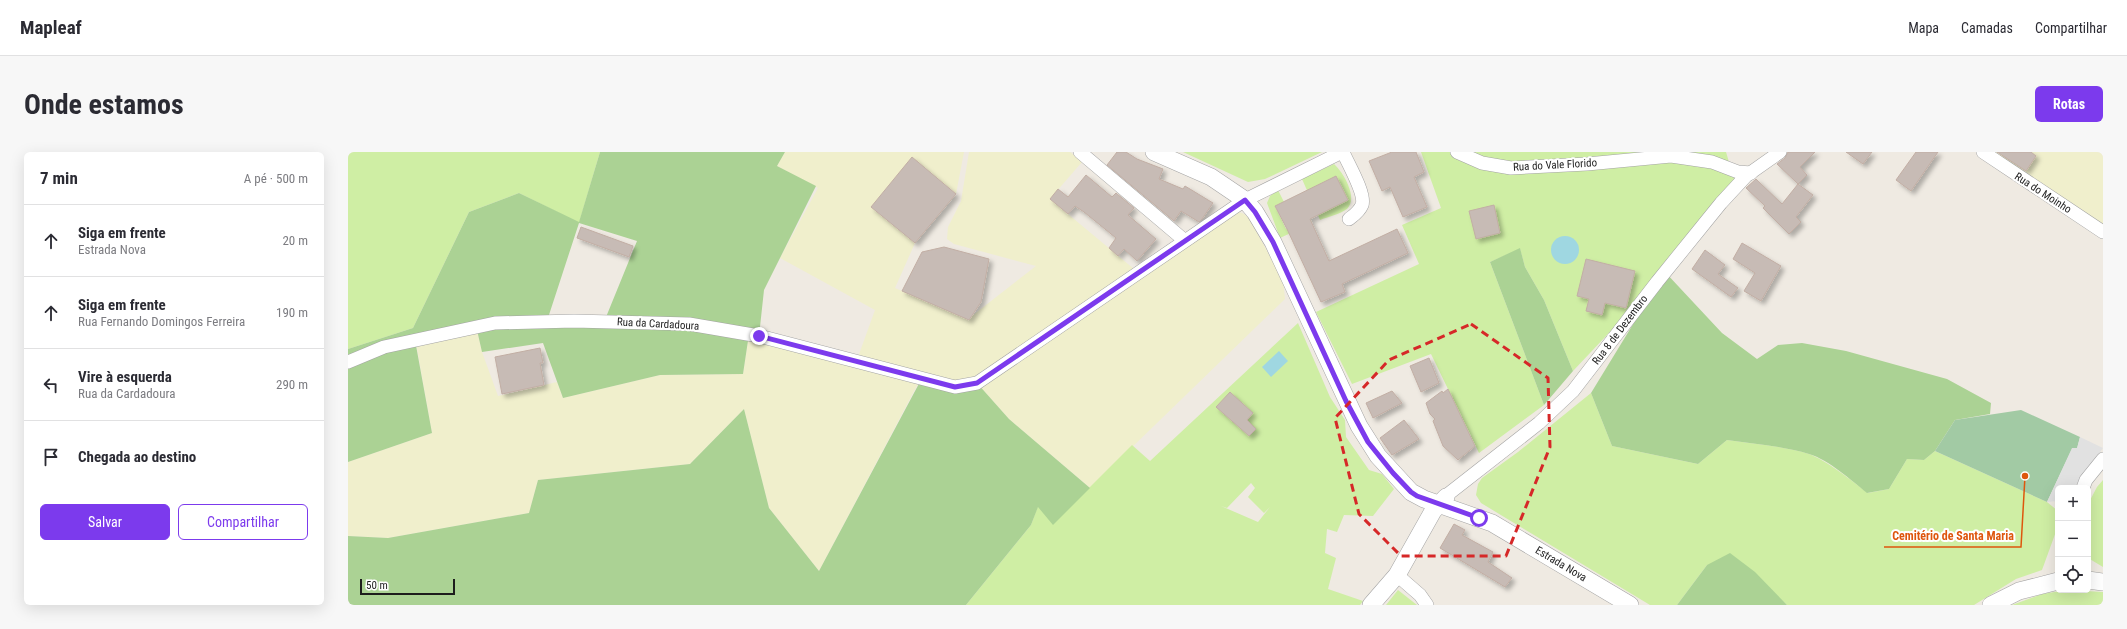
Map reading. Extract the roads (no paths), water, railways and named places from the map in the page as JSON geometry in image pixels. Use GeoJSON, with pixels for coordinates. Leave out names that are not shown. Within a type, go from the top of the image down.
{"type":"FeatureCollection","features":[{"type":"Feature","properties":{"kind":"street"},"geometry":{"type":"LineString","coordinates":[[1080,152],[1184,240]]}},
{"type":"Feature","properties":{"kind":"street","name":"Estrada Nova"},"geometry":{"type":"LineString","coordinates":[[1154,152],[1198,170],[1223,184],[1245,200],[1255,212],[1273,242],[1359,426],[1378,456],[1417,496],[1443,499],[1492,523],[1630,605]]}},
{"type":"Feature","properties":{"kind":"street"},"geometry":{"type":"LineString","coordinates":[[1342,152],[1362,195],[1362,204],[1359,211],[1349,219]]}},
{"type":"Feature","properties":{"kind":"street","name":"Rua da Cardadoura"},"geometry":{"type":"LineString","coordinates":[[348,362],[384,347],[495,323],[574,321],[689,324],[759,336],[955,387],[977,383],[1142,272],[1184,240],[1245,200],[1342,152]]}},
{"type":"Feature","properties":{"kind":"street","name":"Rua do Vale Florido"},"geometry":{"type":"LineString","coordinates":[[1457,152],[1482,163],[1511,168],[1587,164],[1671,156],[1712,162],[1738,172],[1751,173]]}},
{"type":"Feature","properties":{"kind":"street","name":"Rua 8 de Dezembro"},"geometry":{"type":"LineString","coordinates":[[1371,605],[1397,575],[1433,511],[1443,499],[1540,423],[1573,391],[1665,272],[1721,203],[1751,173],[1780,152]]}},
{"type":"Feature","properties":{"kind":"street","name":"Rua do Moinho"},"geometry":{"type":"LineString","coordinates":[[1983,152],[2103,232]]}},
{"type":"Feature","properties":{"kind":"street"},"geometry":{"type":"LineString","coordinates":[[2084,485],[2086,480],[2103,459]]}},
{"type":"Feature","properties":{"kind":"street"},"geometry":{"type":"LineString","coordinates":[[1397,575],[1420,595],[1427,605]]}},
{"type":"Feature","properties":{"kind":"street"},"geometry":{"type":"LineString","coordinates":[[2091,580],[2103,582]]}},
{"type":"Feature","properties":{"kind":"street"},"geometry":{"type":"LineString","coordinates":[[1991,605],[2019,591],[2055,582]]}},
{"type":"Feature","properties":{"kind":"water"},"geometry":{"type":"Polygon","coordinates":[[[1565,236],[1575,240],[1579,250],[1575,260],[1565,264],[1555,260],[1551,250],[1555,240],[1565,236]]]}},
{"type":"Feature","properties":{"kind":"water"},"geometry":{"type":"Polygon","coordinates":[[[1279,351],[1288,361],[1271,377],[1262,367],[1279,351]]]}},
{"type":"Feature","properties":{"kind":"place","name":"Cemitério de Santa Maria"},"geometry":{"type":"Point","coordinates":[2025,476]}}]}
